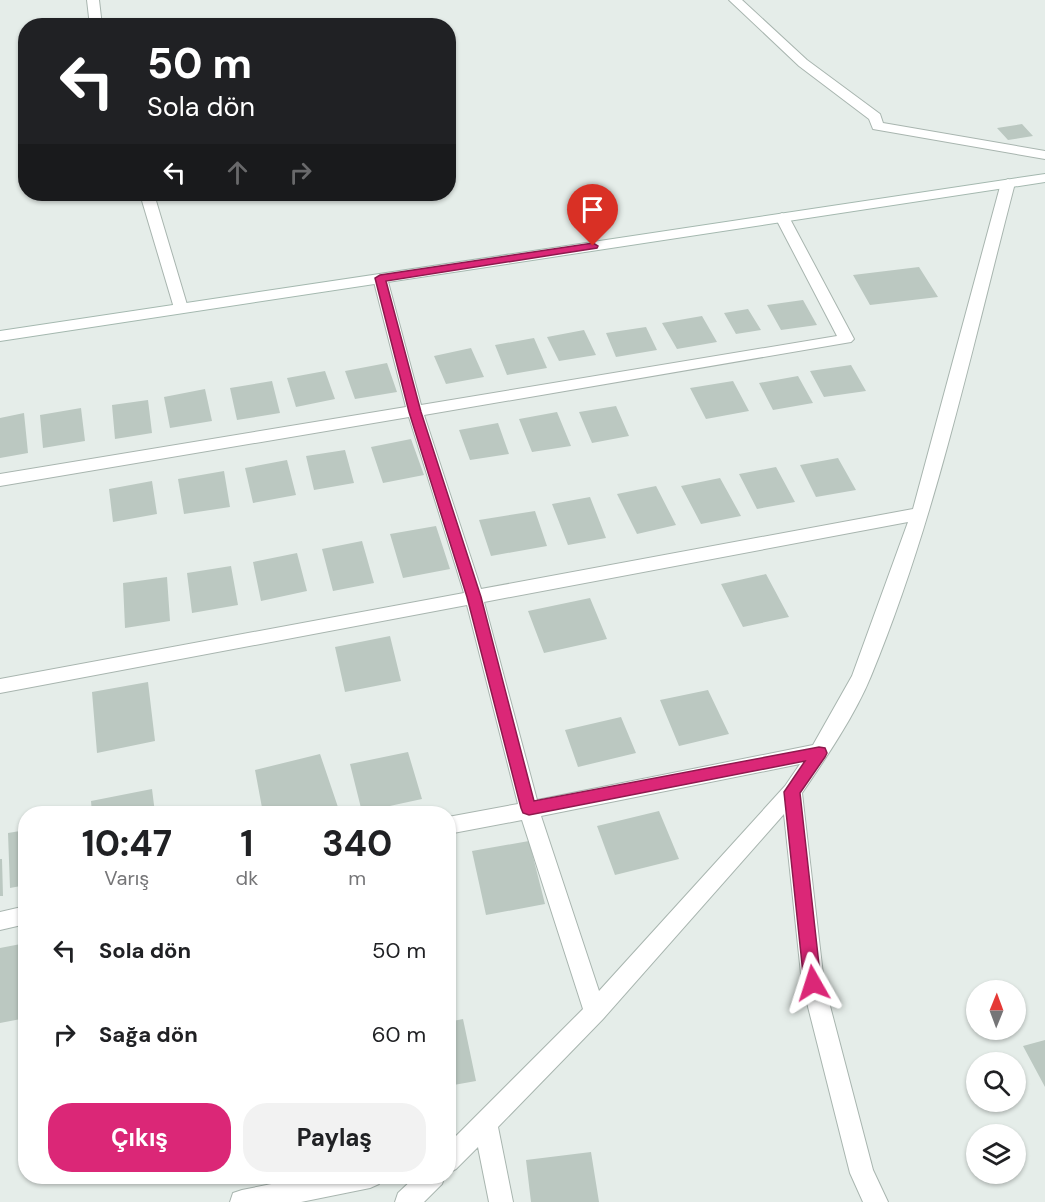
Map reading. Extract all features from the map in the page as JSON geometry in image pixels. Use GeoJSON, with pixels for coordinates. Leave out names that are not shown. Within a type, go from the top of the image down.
{"type":"FeatureCollection","features":[{"type":"Feature","properties":{"kind":"street"},"geometry":{"type":"LineString","coordinates":[[93,0],[95,18]]}},
{"type":"Feature","properties":{"kind":"street"},"geometry":{"type":"LineString","coordinates":[[735,0],[803,63],[874,117],[878,126],[1045,155]]}},
{"type":"Feature","properties":{"kind":"street"},"geometry":{"type":"LineString","coordinates":[[0,336],[1045,178]]}},
{"type":"Feature","properties":{"kind":"street"},"geometry":{"type":"LineString","coordinates":[[456,1154],[595,1012],[792,792],[819,753],[861,677],[920,514],[1008,183]]}},
{"type":"Feature","properties":{"kind":"street"},"geometry":{"type":"LineString","coordinates":[[149,201],[181,308]]}},
{"type":"Feature","properties":{"kind":"street"},"geometry":{"type":"LineString","coordinates":[[0,480],[846,339],[782,217]]}},
{"type":"Feature","properties":{"kind":"street"},"geometry":{"type":"LineString","coordinates":[[380,278],[415,412],[474,597],[529,808],[595,1012]]}},
{"type":"Feature","properties":{"kind":"street"},"geometry":{"type":"LineString","coordinates":[[0,687],[920,514]]}},
{"type":"Feature","properties":{"kind":"street"},"geometry":{"type":"LineString","coordinates":[[456,824],[529,808],[819,753]]}},
{"type":"Feature","properties":{"kind":"street"},"geometry":{"type":"LineString","coordinates":[[792,792],[813,983],[862,1173],[876,1202]]}},
{"type":"Feature","properties":{"kind":"street"},"geometry":{"type":"LineString","coordinates":[[0,921],[18,917]]}},
{"type":"Feature","properties":{"kind":"street"},"geometry":{"type":"LineString","coordinates":[[486,1125],[501,1202]]}},
{"type":"Feature","properties":{"kind":"street"},"geometry":{"type":"LineString","coordinates":[[242,1202],[331,1184]]}},
{"type":"Feature","properties":{"kind":"street"},"geometry":{"type":"LineString","coordinates":[[407,1202],[425,1184]]}},
{"type":"Feature","properties":{"kind":"building"},"geometry":{"type":"Polygon","coordinates":[[[1022,124],[1033,136],[1008,140],[997,128],[1022,124]]]}},
{"type":"Feature","properties":{"kind":"building"},"geometry":{"type":"Polygon","coordinates":[[[919,267],[938,297],[870,305],[853,275],[919,267]]]}},
{"type":"Feature","properties":{"kind":"building"},"geometry":{"type":"Polygon","coordinates":[[[803,300],[817,325],[781,330],[767,305],[803,300]]]}},
{"type":"Feature","properties":{"kind":"building"},"geometry":{"type":"Polygon","coordinates":[[[748,309],[761,330],[736,334],[724,313],[748,309]]]}},
{"type":"Feature","properties":{"kind":"building"},"geometry":{"type":"Polygon","coordinates":[[[702,316],[717,342],[677,349],[662,323],[702,316]]]}},
{"type":"Feature","properties":{"kind":"building"},"geometry":{"type":"Polygon","coordinates":[[[646,327],[657,350],[616,357],[606,333],[646,327]]]}},
{"type":"Feature","properties":{"kind":"building"},"geometry":{"type":"Polygon","coordinates":[[[584,330],[596,355],[559,361],[547,337],[584,330]]]}},
{"type":"Feature","properties":{"kind":"building"},"geometry":{"type":"Polygon","coordinates":[[[534,338],[547,368],[507,375],[495,345],[534,338]]]}},
{"type":"Feature","properties":{"kind":"building"},"geometry":{"type":"Polygon","coordinates":[[[471,348],[484,377],[446,384],[434,356],[471,348]]]}},
{"type":"Feature","properties":{"kind":"building"},"geometry":{"type":"Polygon","coordinates":[[[387,363],[397,392],[355,399],[345,371],[387,363]]]}},
{"type":"Feature","properties":{"kind":"building"},"geometry":{"type":"Polygon","coordinates":[[[851,365],[866,391],[824,397],[810,371],[851,365]]]}},
{"type":"Feature","properties":{"kind":"building"},"geometry":{"type":"Polygon","coordinates":[[[325,371],[335,399],[296,407],[287,378],[325,371]]]}},
{"type":"Feature","properties":{"kind":"building"},"geometry":{"type":"Polygon","coordinates":[[[798,376],[813,403],[773,410],[759,383],[798,376]]]}},
{"type":"Feature","properties":{"kind":"building"},"geometry":{"type":"Polygon","coordinates":[[[272,381],[280,413],[237,420],[230,388],[272,381]]]}},
{"type":"Feature","properties":{"kind":"building"},"geometry":{"type":"Polygon","coordinates":[[[733,381],[749,411],[706,419],[690,388],[733,381]]]}},
{"type":"Feature","properties":{"kind":"building"},"geometry":{"type":"Polygon","coordinates":[[[205,389],[212,421],[170,428],[164,397],[205,389]]]}},
{"type":"Feature","properties":{"kind":"building"},"geometry":{"type":"Polygon","coordinates":[[[148,400],[152,433],[115,439],[112,405],[148,400]]]}},
{"type":"Feature","properties":{"kind":"building"},"geometry":{"type":"Polygon","coordinates":[[[616,406],[629,436],[592,443],[579,412],[616,406]]]}},
{"type":"Feature","properties":{"kind":"building"},"geometry":{"type":"Polygon","coordinates":[[[81,408],[85,441],[43,448],[40,415],[81,408]]]}},
{"type":"Feature","properties":{"kind":"building"},"geometry":{"type":"Polygon","coordinates":[[[557,412],[571,446],[532,452],[519,419],[557,412]]]}},
{"type":"Feature","properties":{"kind":"building"},"geometry":{"type":"Polygon","coordinates":[[[24,413],[28,453],[0,458],[0,418],[24,413]]]}},
{"type":"Feature","properties":{"kind":"building"},"geometry":{"type":"Polygon","coordinates":[[[498,423],[509,454],[470,460],[459,430],[498,423]]]}},
{"type":"Feature","properties":{"kind":"building"},"geometry":{"type":"Polygon","coordinates":[[[411,439],[424,475],[383,483],[371,447],[411,439]]]}},
{"type":"Feature","properties":{"kind":"building"},"geometry":{"type":"Polygon","coordinates":[[[345,450],[354,483],[314,490],[306,456],[345,450]]]}},
{"type":"Feature","properties":{"kind":"building"},"geometry":{"type":"Polygon","coordinates":[[[838,458],[856,490],[816,497],[800,465],[838,458]]]}},
{"type":"Feature","properties":{"kind":"building"},"geometry":{"type":"Polygon","coordinates":[[[287,460],[296,495],[253,503],[245,468],[287,460]]]}},
{"type":"Feature","properties":{"kind":"building"},"geometry":{"type":"Polygon","coordinates":[[[776,467],[795,502],[757,509],[739,474],[776,467]]]}},
{"type":"Feature","properties":{"kind":"building"},"geometry":{"type":"Polygon","coordinates":[[[224,471],[230,507],[184,514],[178,479],[224,471]]]}},
{"type":"Feature","properties":{"kind":"building"},"geometry":{"type":"Polygon","coordinates":[[[720,478],[741,516],[701,524],[681,486],[720,478]]]}},
{"type":"Feature","properties":{"kind":"building"},"geometry":{"type":"Polygon","coordinates":[[[152,481],[157,514],[113,522],[109,489],[152,481]]]}},
{"type":"Feature","properties":{"kind":"building"},"geometry":{"type":"Polygon","coordinates":[[[656,486],[676,525],[637,534],[617,494],[656,486]]]}},
{"type":"Feature","properties":{"kind":"building"},"geometry":{"type":"Polygon","coordinates":[[[590,497],[606,538],[568,545],[552,504],[590,497]]]}},
{"type":"Feature","properties":{"kind":"building"},"geometry":{"type":"Polygon","coordinates":[[[535,511],[547,546],[491,556],[479,520],[535,511]]]}},
{"type":"Feature","properties":{"kind":"building"},"geometry":{"type":"Polygon","coordinates":[[[436,526],[450,569],[403,578],[390,534],[436,526]]]}},
{"type":"Feature","properties":{"kind":"building"},"geometry":{"type":"Polygon","coordinates":[[[362,541],[374,583],[333,591],[322,549],[362,541]]]}},
{"type":"Feature","properties":{"kind":"building"},"geometry":{"type":"Polygon","coordinates":[[[297,553],[307,591],[261,601],[253,562],[297,553]]]}},
{"type":"Feature","properties":{"kind":"building"},"geometry":{"type":"Polygon","coordinates":[[[231,566],[238,605],[192,613],[187,573],[231,566]]]}},
{"type":"Feature","properties":{"kind":"building"},"geometry":{"type":"Polygon","coordinates":[[[766,574],[789,617],[743,627],[721,584],[766,574]]]}},
{"type":"Feature","properties":{"kind":"building"},"geometry":{"type":"Polygon","coordinates":[[[167,577],[170,621],[125,628],[123,583],[167,577]]]}},
{"type":"Feature","properties":{"kind":"building"},"geometry":{"type":"Polygon","coordinates":[[[590,598],[607,639],[544,653],[528,611],[590,598]]]}},
{"type":"Feature","properties":{"kind":"building"},"geometry":{"type":"Polygon","coordinates":[[[390,636],[401,681],[345,692],[335,647],[390,636]]]}},
{"type":"Feature","properties":{"kind":"building"},"geometry":{"type":"Polygon","coordinates":[[[148,682],[155,741],[97,753],[92,692],[148,682]]]}},
{"type":"Feature","properties":{"kind":"building"},"geometry":{"type":"Polygon","coordinates":[[[708,690],[729,734],[679,746],[660,700],[708,690]]]}},
{"type":"Feature","properties":{"kind":"building"},"geometry":{"type":"Polygon","coordinates":[[[621,717],[636,753],[578,767],[565,730],[621,717]]]}},
{"type":"Feature","properties":{"kind":"building"},"geometry":{"type":"Polygon","coordinates":[[[408,752],[422,799],[390,806],[360,806],[350,764],[408,752]]]}},
{"type":"Feature","properties":{"kind":"building"},"geometry":{"type":"Polygon","coordinates":[[[320,754],[338,806],[262,806],[255,770],[320,754]]]}},
{"type":"Feature","properties":{"kind":"building"},"geometry":{"type":"Polygon","coordinates":[[[152,789],[154,806],[91,806],[91,801],[152,789]]]}},
{"type":"Feature","properties":{"kind":"building"},"geometry":{"type":"Polygon","coordinates":[[[659,811],[679,859],[615,875],[597,826],[659,811]]]}},
{"type":"Feature","properties":{"kind":"building"},"geometry":{"type":"Polygon","coordinates":[[[18,831],[18,886],[10,888],[8,833],[18,831]]]}},
{"type":"Feature","properties":{"kind":"building"},"geometry":{"type":"Polygon","coordinates":[[[529,841],[545,904],[486,915],[472,851],[529,841]]]}},
{"type":"Feature","properties":{"kind":"building"},"geometry":{"type":"Polygon","coordinates":[[[0,859],[2,859],[3,896],[0,896],[0,859]]]}},
{"type":"Feature","properties":{"kind":"building"},"geometry":{"type":"Polygon","coordinates":[[[18,945],[18,1020],[0,1023],[0,948],[18,945]]]}},
{"type":"Feature","properties":{"kind":"building"},"geometry":{"type":"Polygon","coordinates":[[[463,1019],[476,1081],[456,1085],[456,1020],[463,1019]]]}},
{"type":"Feature","properties":{"kind":"building"},"geometry":{"type":"Polygon","coordinates":[[[1045,1040],[1045,1087],[1023,1046],[1045,1040]]]}},
{"type":"Feature","properties":{"kind":"building"},"geometry":{"type":"Polygon","coordinates":[[[591,1152],[599,1202],[531,1202],[526,1160],[591,1152]]]}},
{"type":"Feature","properties":{"kind":"route"},"geometry":{"type":"LineString","coordinates":[[593,246],[380,278],[415,412],[474,597],[529,808],[819,753],[792,792],[813,983]]}}]}
